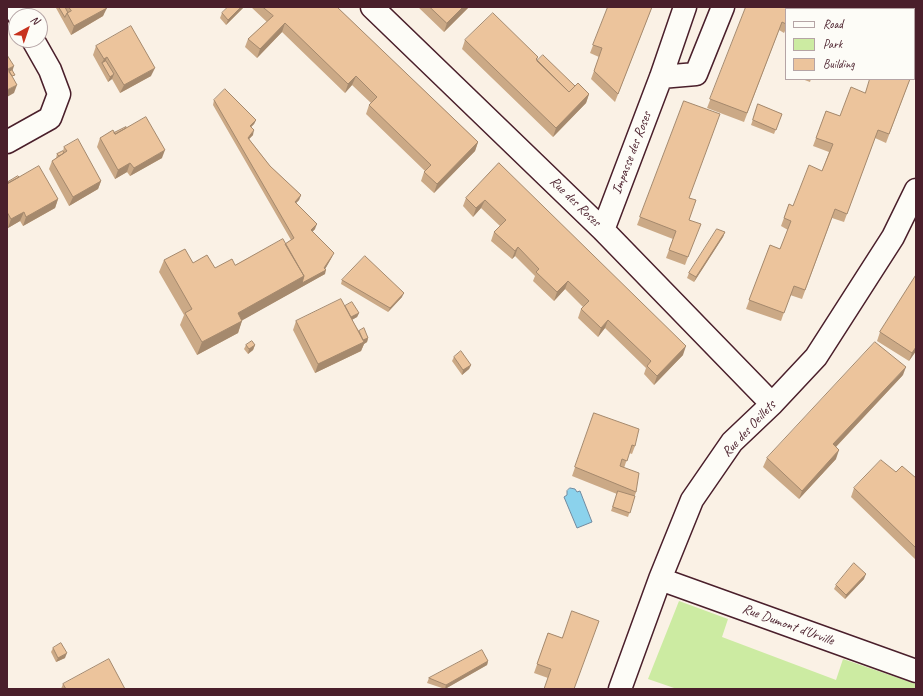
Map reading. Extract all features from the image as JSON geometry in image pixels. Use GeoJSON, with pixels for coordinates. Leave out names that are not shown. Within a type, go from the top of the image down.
{"type":"FeatureCollection","features":[{"type":"Feature","properties":{"kind":"street","name":"Rue des Roses"},"geometry":{"type":"LineString","coordinates":[[372,7],[603,230],[772,404]]}},
{"type":"Feature","properties":{"kind":"street","name":"Impasse des Roses"},"geometry":{"type":"LineString","coordinates":[[603,230],[661,77],[685,7]]}},
{"type":"Feature","properties":{"kind":"street"},"geometry":{"type":"LineString","coordinates":[[661,77],[696,74],[723,7]]}},
{"type":"Feature","properties":{"kind":"street"},"geometry":{"type":"LineString","coordinates":[[7,142],[50,118],[59,94],[50,70],[38,48]]}},
{"type":"Feature","properties":{"kind":"street","name":"Rue des Oeillets"},"geometry":{"type":"LineString","coordinates":[[620,689],[660,579],[692,500],[732,442],[772,404],[816,357],[893,237],[916,190]]}},
{"type":"Feature","properties":{"kind":"street","name":"Rue Dumont d'Urville"},"geometry":{"type":"LineString","coordinates":[[660,579],[916,671]]}},
{"type":"Feature","properties":{"kind":"green space"},"geometry":{"type":"Polygon","coordinates":[[[679,601],[728,619],[722,637],[836,680],[843,659],[916,684],[916,689],[677,689],[648,679],[679,601]]]}},
{"type":"Feature","properties":{"kind":"water"},"geometry":{"type":"Polygon","coordinates":[[[570,488],[575,489],[577,492],[580,491],[592,522],[577,528],[564,497],[567,495],[567,491],[570,488]]]}},
{"type":"Feature","properties":{"kind":"building"},"geometry":{"type":"Polygon","coordinates":[[[59,7],[65,7],[68,13],[65,17],[59,7]]]}},
{"type":"Feature","properties":{"kind":"building"},"geometry":{"type":"Polygon","coordinates":[[[69,7],[107,8],[74,26],[67,13],[71,11],[69,7]]]}},
{"type":"Feature","properties":{"kind":"building"},"geometry":{"type":"Polygon","coordinates":[[[228,7],[241,7],[228,20],[222,13],[228,7]]]}},
{"type":"Feature","properties":{"kind":"building"},"geometry":{"type":"Polygon","coordinates":[[[263,7],[337,7],[478,142],[437,184],[424,172],[431,165],[369,105],[377,97],[356,76],[348,84],[285,23],[260,49],[248,39],[273,16],[263,7]]]}},
{"type":"Feature","properties":{"kind":"building"},"geometry":{"type":"Polygon","coordinates":[[[430,7],[463,7],[447,23],[430,7]]]}},
{"type":"Feature","properties":{"kind":"building"},"geometry":{"type":"Polygon","coordinates":[[[608,7],[652,7],[618,94],[594,71],[602,48],[593,45],[608,7]]]}},
{"type":"Feature","properties":{"kind":"building"},"geometry":{"type":"Polygon","coordinates":[[[746,7],[794,7],[785,8],[785,24],[782,22],[747,113],[710,99],[746,7]]]}},
{"type":"Feature","properties":{"kind":"building"},"geometry":{"type":"Polygon","coordinates":[[[916,7],[915,66],[915,8],[898,8],[916,7]]]}},
{"type":"Feature","properties":{"kind":"building"},"geometry":{"type":"Polygon","coordinates":[[[493,13],[538,57],[536,59],[569,92],[578,83],[589,94],[556,128],[465,40],[493,13]]]}},
{"type":"Feature","properties":{"kind":"building"},"geometry":{"type":"Polygon","coordinates":[[[131,26],[155,68],[124,85],[107,57],[104,59],[96,46],[131,26]]]}},
{"type":"Feature","properties":{"kind":"building"},"geometry":{"type":"Polygon","coordinates":[[[7,55],[14,66],[8,69],[17,85],[7,90],[7,55]]]}},
{"type":"Feature","properties":{"kind":"building"},"geometry":{"type":"Polygon","coordinates":[[[543,55],[575,86],[569,92],[537,61],[543,55]]]}},
{"type":"Feature","properties":{"kind":"building"},"geometry":{"type":"Polygon","coordinates":[[[106,61],[114,74],[110,77],[102,63],[106,61]]]}},
{"type":"Feature","properties":{"kind":"building"},"geometry":{"type":"Polygon","coordinates":[[[12,70],[15,75],[12,76],[9,72],[12,70]]]}},
{"type":"Feature","properties":{"kind":"building"},"geometry":{"type":"Polygon","coordinates":[[[870,80],[910,80],[889,134],[878,130],[847,214],[835,209],[805,290],[794,286],[784,313],[749,300],[770,245],[780,249],[791,221],[784,218],[789,204],[793,206],[809,165],[822,171],[833,144],[816,138],[826,111],[840,116],[851,87],[865,93],[870,80]]]}},
{"type":"Feature","properties":{"kind":"building"},"geometry":{"type":"Polygon","coordinates":[[[225,89],[256,120],[250,126],[254,130],[248,138],[270,166],[301,195],[295,202],[317,224],[311,230],[334,253],[324,268],[326,270],[302,283],[304,276],[285,244],[294,238],[214,100],[225,89]]]}},
{"type":"Feature","properties":{"kind":"building"},"geometry":{"type":"Polygon","coordinates":[[[684,101],[720,114],[689,198],[696,200],[689,220],[701,224],[688,257],[669,250],[676,231],[640,217],[684,101]]]}},
{"type":"Feature","properties":{"kind":"building"},"geometry":{"type":"Polygon","coordinates":[[[758,104],[782,114],[776,130],[753,120],[758,104]]]}},
{"type":"Feature","properties":{"kind":"building"},"geometry":{"type":"Polygon","coordinates":[[[146,117],[165,150],[134,168],[130,163],[118,170],[100,138],[113,130],[115,134],[146,117]]]}},
{"type":"Feature","properties":{"kind":"building"},"geometry":{"type":"Polygon","coordinates":[[[126,127],[115,134],[114,133],[126,127]]]}},
{"type":"Feature","properties":{"kind":"building"},"geometry":{"type":"Polygon","coordinates":[[[78,139],[101,181],[73,197],[52,161],[67,151],[64,147],[78,139]]]}},
{"type":"Feature","properties":{"kind":"building"},"geometry":{"type":"Polygon","coordinates":[[[63,151],[64,153],[59,156],[57,154],[63,151]]]}},
{"type":"Feature","properties":{"kind":"building"},"geometry":{"type":"Polygon","coordinates":[[[499,163],[686,346],[657,376],[647,366],[651,361],[608,320],[601,328],[581,309],[589,301],[568,281],[557,292],[536,272],[539,269],[518,247],[515,251],[494,232],[506,220],[485,200],[476,208],[466,198],[499,163]]]}},
{"type":"Feature","properties":{"kind":"building"},"geometry":{"type":"Polygon","coordinates":[[[39,166],[58,199],[26,217],[24,212],[11,219],[7,212],[7,181],[8,183],[39,166]]]}},
{"type":"Feature","properties":{"kind":"building"},"geometry":{"type":"Polygon","coordinates":[[[18,176],[19,177],[8,183],[8,182],[18,176]]]}},
{"type":"Feature","properties":{"kind":"building"},"geometry":{"type":"Polygon","coordinates":[[[717,229],[725,232],[696,277],[689,273],[717,229]]]}},
{"type":"Feature","properties":{"kind":"building"},"geometry":{"type":"Polygon","coordinates":[[[283,239],[304,276],[238,313],[242,321],[202,342],[185,313],[192,309],[164,260],[185,249],[193,263],[207,255],[215,268],[232,259],[235,265],[283,239]]]}},
{"type":"Feature","properties":{"kind":"building"},"geometry":{"type":"Polygon","coordinates":[[[365,256],[404,293],[390,308],[342,280],[365,256]]]}},
{"type":"Feature","properties":{"kind":"building"},"geometry":{"type":"Polygon","coordinates":[[[916,275],[916,347],[912,353],[880,332],[916,275]]]}},
{"type":"Feature","properties":{"kind":"building"},"geometry":{"type":"Polygon","coordinates":[[[341,299],[364,342],[318,364],[296,321],[341,299]]]}},
{"type":"Feature","properties":{"kind":"building"},"geometry":{"type":"Polygon","coordinates":[[[352,302],[359,313],[351,317],[345,306],[352,302]]]}},
{"type":"Feature","properties":{"kind":"building"},"geometry":{"type":"Polygon","coordinates":[[[364,328],[368,338],[363,340],[359,331],[364,328]]]}},
{"type":"Feature","properties":{"kind":"building"},"geometry":{"type":"Polygon","coordinates":[[[252,341],[255,345],[249,349],[246,345],[252,341]]]}},
{"type":"Feature","properties":{"kind":"building"},"geometry":{"type":"Polygon","coordinates":[[[875,342],[906,367],[833,444],[839,450],[802,491],[767,458],[875,342]]]}},
{"type":"Feature","properties":{"kind":"building"},"geometry":{"type":"Polygon","coordinates":[[[461,351],[471,365],[463,370],[454,357],[461,351]]]}},
{"type":"Feature","properties":{"kind":"building"},"geometry":{"type":"Polygon","coordinates":[[[594,413],[639,429],[635,446],[632,445],[627,461],[622,459],[620,466],[639,473],[636,492],[575,467],[594,413]]]}},
{"type":"Feature","properties":{"kind":"building"},"geometry":{"type":"Polygon","coordinates":[[[881,460],[896,472],[902,466],[916,478],[916,548],[854,488],[881,460]]]}},
{"type":"Feature","properties":{"kind":"building"},"geometry":{"type":"Polygon","coordinates":[[[618,491],[635,496],[630,513],[613,507],[618,491]]]}},
{"type":"Feature","properties":{"kind":"building"},"geometry":{"type":"Polygon","coordinates":[[[854,563],[866,574],[846,595],[836,585],[854,563]]]}},
{"type":"Feature","properties":{"kind":"building"},"geometry":{"type":"Polygon","coordinates":[[[572,611],[599,621],[574,689],[544,689],[551,669],[537,664],[548,633],[562,638],[572,611]]]}},
{"type":"Feature","properties":{"kind":"building"},"geometry":{"type":"Polygon","coordinates":[[[61,643],[67,653],[58,658],[53,648],[61,643]]]}},
{"type":"Feature","properties":{"kind":"building"},"geometry":{"type":"Polygon","coordinates":[[[482,650],[488,661],[446,685],[429,678],[482,650]]]}},
{"type":"Feature","properties":{"kind":"building"},"geometry":{"type":"Polygon","coordinates":[[[109,659],[125,689],[66,689],[63,684],[109,659]]]}}]}
